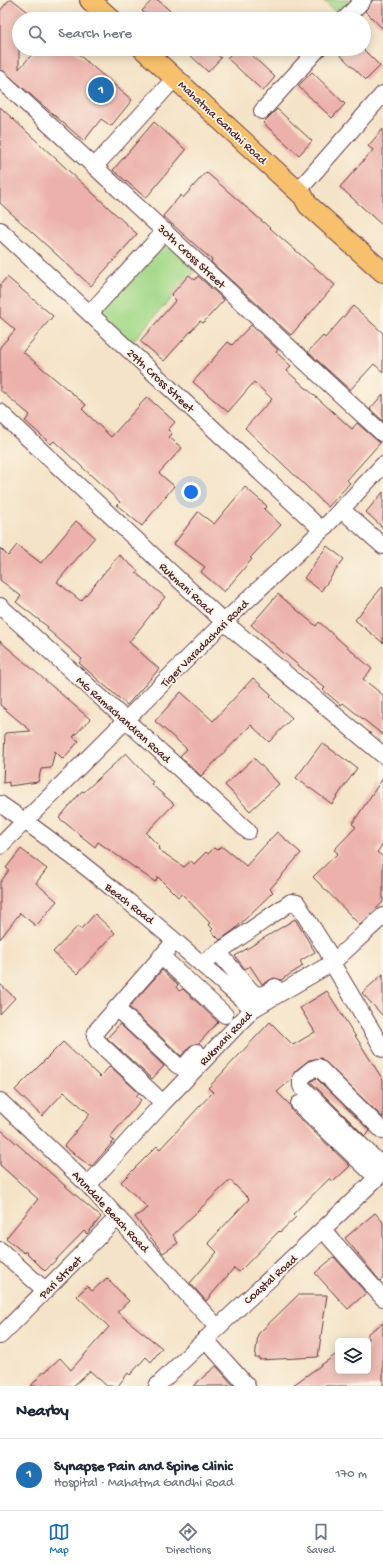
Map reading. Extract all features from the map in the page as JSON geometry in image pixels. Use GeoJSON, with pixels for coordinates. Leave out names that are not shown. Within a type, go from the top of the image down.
{"type":"FeatureCollection","features":[{"type":"Feature","properties":{"kind":"main road"},"geometry":{"type":"LineString","coordinates":[[90,0],[103,12]]}},
{"type":"Feature","properties":{"kind":"main road","name":"Mahatma Gandhi Road"},"geometry":{"type":"LineString","coordinates":[[151,56],[300,193],[308,205],[383,272]]}},
{"type":"Feature","properties":{"kind":"main road","name":"Mahatma Gandhi Road"},"geometry":{"type":"LineString","coordinates":[[300,193],[316,197],[383,257]]}},
{"type":"Feature","properties":{"kind":"street"},"geometry":{"type":"LineString","coordinates":[[352,12],[363,0]]}},
{"type":"Feature","properties":{"kind":"street"},"geometry":{"type":"LineString","coordinates":[[262,111],[312,56]]}},
{"type":"Feature","properties":{"kind":"street"},"geometry":{"type":"LineString","coordinates":[[95,166],[175,78]]}},
{"type":"Feature","properties":{"kind":"street","name":"30th Cross Street"},"geometry":{"type":"LineString","coordinates":[[0,79],[383,434]]}},
{"type":"Feature","properties":{"kind":"street"},"geometry":{"type":"LineString","coordinates":[[300,193],[383,94]]}},
{"type":"Feature","properties":{"kind":"street","name":"29th Cross Street"},"geometry":{"type":"LineString","coordinates":[[0,230],[322,530]]}},
{"type":"Feature","properties":{"kind":"street"},"geometry":{"type":"LineString","coordinates":[[90,313],[165,231]]}},
{"type":"Feature","properties":{"kind":"street","name":"Rukmani Road"},"geometry":{"type":"LineString","coordinates":[[0,412],[224,622],[383,755]]}},
{"type":"Feature","properties":{"kind":"street","name":"Tiger Varadachari Road"},"geometry":{"type":"LineString","coordinates":[[0,846],[224,622],[322,530],[383,465]]}},
{"type":"Feature","properties":{"kind":"street"},"geometry":{"type":"LineString","coordinates":[[342,509],[383,546]]}},
{"type":"Feature","properties":{"kind":"street","name":"MG Ramachandran Road"},"geometry":{"type":"LineString","coordinates":[[0,606],[248,831]]}},
{"type":"Feature","properties":{"kind":"street","name":"Beach Road"},"geometry":{"type":"LineString","coordinates":[[0,804],[25,821],[155,922],[253,1010]]}},
{"type":"Feature","properties":{"kind":"street"},"geometry":{"type":"LineString","coordinates":[[202,964],[291,902],[297,903],[330,958],[378,1030],[383,1049]]}},
{"type":"Feature","properties":{"kind":"street","name":"Rukmani Road"},"geometry":{"type":"LineString","coordinates":[[88,1185],[163,1102],[253,1010],[330,958],[383,916]]}},
{"type":"Feature","properties":{"kind":"street"},"geometry":{"type":"LineString","coordinates":[[163,1102],[96,1041],[95,1035],[97,1030],[175,941]]}},
{"type":"Feature","properties":{"kind":"street"},"geometry":{"type":"LineString","coordinates":[[218,952],[253,993],[258,995],[265,994],[330,958]]}},
{"type":"Feature","properties":{"kind":"street"},"geometry":{"type":"LineString","coordinates":[[161,956],[225,1015]]}},
{"type":"Feature","properties":{"kind":"street"},"geometry":{"type":"LineString","coordinates":[[212,1003],[227,987]]}},
{"type":"Feature","properties":{"kind":"street"},"geometry":{"type":"LineString","coordinates":[[116,1008],[181,1067],[185,1066],[200,1049]]}},
{"type":"Feature","properties":{"kind":"street"},"geometry":{"type":"LineString","coordinates":[[381,1172],[301,1086],[301,1078],[312,1069],[318,1067],[383,1131]]}},
{"type":"Feature","properties":{"kind":"street","name":"Arundale Beach Road"},"geometry":{"type":"LineString","coordinates":[[0,1101],[88,1185],[217,1327]]}},
{"type":"Feature","properties":{"kind":"street"},"geometry":{"type":"LineString","coordinates":[[299,1104],[381,1172]]}},
{"type":"Feature","properties":{"kind":"street","name":"Coastal Road"},"geometry":{"type":"LineString","coordinates":[[163,1384],[217,1327],[323,1230],[381,1172]]}},
{"type":"Feature","properties":{"kind":"street","name":"Pari Street"},"geometry":{"type":"LineString","coordinates":[[0,1336],[118,1217]]}},
{"type":"Feature","properties":{"kind":"street"},"geometry":{"type":"LineString","coordinates":[[323,1230],[383,1298]]}},
{"type":"Feature","properties":{"kind":"street"},"geometry":{"type":"LineString","coordinates":[[0,1250],[46,1291]]}},
{"type":"Feature","properties":{"kind":"street"},"geometry":{"type":"LineString","coordinates":[[205,1339],[247,1386]]}},
{"type":"Feature","properties":{"kind":"green space"},"geometry":{"type":"Polygon","coordinates":[[[323,0],[356,0],[345,12],[336,12],[323,0]]]}},
{"type":"Feature","properties":{"kind":"green space"},"geometry":{"type":"Polygon","coordinates":[[[163,236],[198,268],[130,344],[95,311],[163,236]]]}},
{"type":"Feature","properties":{"kind":"building"},"geometry":{"type":"Polygon","coordinates":[[[9,0],[13,0],[28,12],[12,12],[12,56],[19,56],[19,69],[31,56],[80,56],[132,100],[111,126],[101,119],[84,141],[0,68],[0,11],[9,0]]]}},
{"type":"Feature","properties":{"kind":"building"},"geometry":{"type":"Polygon","coordinates":[[[152,0],[158,0],[171,12],[143,12],[142,11],[152,0]]]}},
{"type":"Feature","properties":{"kind":"building"},"geometry":{"type":"Polygon","coordinates":[[[373,0],[383,0],[383,29],[371,17],[371,12],[365,11],[373,0]]]}},
{"type":"Feature","properties":{"kind":"building"},"geometry":{"type":"Polygon","coordinates":[[[191,56],[219,56],[221,58],[208,72],[191,56]]]}},
{"type":"Feature","properties":{"kind":"building"},"geometry":{"type":"Polygon","coordinates":[[[229,56],[252,56],[275,77],[263,91],[227,58],[229,56]]]}},
{"type":"Feature","properties":{"kind":"building"},"geometry":{"type":"Polygon","coordinates":[[[341,56],[370,56],[380,66],[366,80],[341,56]]]}},
{"type":"Feature","properties":{"kind":"building"},"geometry":{"type":"Polygon","coordinates":[[[312,72],[345,104],[332,118],[298,86],[312,72]]]}},
{"type":"Feature","properties":{"kind":"building"},"geometry":{"type":"Polygon","coordinates":[[[0,107],[137,234],[91,286],[0,203],[0,107]]]}},
{"type":"Feature","properties":{"kind":"building"},"geometry":{"type":"Polygon","coordinates":[[[277,109],[312,141],[299,155],[263,123],[277,109]]]}},
{"type":"Feature","properties":{"kind":"building"},"geometry":{"type":"Polygon","coordinates":[[[154,122],[186,150],[146,198],[113,170],[154,122]]]}},
{"type":"Feature","properties":{"kind":"building"},"geometry":{"type":"Polygon","coordinates":[[[383,129],[383,226],[340,187],[373,150],[368,146],[383,129]]]}},
{"type":"Feature","properties":{"kind":"building"},"geometry":{"type":"Polygon","coordinates":[[[206,172],[335,285],[291,335],[163,216],[181,195],[183,198],[206,172]]]}},
{"type":"Feature","properties":{"kind":"building"},"geometry":{"type":"Polygon","coordinates":[[[189,275],[195,280],[198,276],[224,300],[203,323],[200,321],[164,361],[140,341],[176,300],[171,295],[189,275]]]}},
{"type":"Feature","properties":{"kind":"building"},"geometry":{"type":"Polygon","coordinates":[[[7,277],[53,316],[23,352],[86,405],[82,409],[111,437],[147,397],[175,422],[168,430],[172,434],[169,437],[182,448],[159,473],[174,486],[142,526],[117,505],[120,502],[54,441],[51,444],[25,421],[30,415],[0,390],[0,347],[15,330],[0,317],[0,285],[7,277]]]}},
{"type":"Feature","properties":{"kind":"building"},"geometry":{"type":"Polygon","coordinates":[[[353,306],[383,333],[383,372],[374,364],[350,390],[308,352],[323,336],[325,338],[353,306]]]}},
{"type":"Feature","properties":{"kind":"building"},"geometry":{"type":"Polygon","coordinates":[[[251,325],[278,350],[276,352],[291,366],[287,371],[352,429],[357,423],[380,443],[347,480],[350,483],[328,507],[245,428],[272,399],[254,382],[228,412],[193,382],[228,342],[232,345],[251,325]]]}},
{"type":"Feature","properties":{"kind":"building"},"geometry":{"type":"Polygon","coordinates":[[[383,394],[383,421],[370,409],[383,394]]]}},
{"type":"Feature","properties":{"kind":"building"},"geometry":{"type":"Polygon","coordinates":[[[245,487],[267,506],[264,509],[281,525],[250,558],[252,559],[224,592],[201,572],[205,567],[174,544],[198,512],[214,524],[245,487]]]}},
{"type":"Feature","properties":{"kind":"building"},"geometry":{"type":"Polygon","coordinates":[[[383,492],[383,528],[366,512],[383,492]]]}},
{"type":"Feature","properties":{"kind":"building"},"geometry":{"type":"Polygon","coordinates":[[[76,521],[95,537],[57,582],[81,601],[119,555],[138,571],[136,573],[165,597],[129,642],[159,669],[127,705],[79,663],[82,659],[47,629],[48,627],[16,602],[21,596],[0,580],[0,548],[8,556],[17,545],[41,563],[76,521]]]}},
{"type":"Feature","properties":{"kind":"building"},"geometry":{"type":"Polygon","coordinates":[[[327,546],[344,559],[321,591],[304,578],[327,546]]]}},
{"type":"Feature","properties":{"kind":"building"},"geometry":{"type":"Polygon","coordinates":[[[383,586],[383,643],[355,620],[383,586]]]}},
{"type":"Feature","properties":{"kind":"building"},"geometry":{"type":"Polygon","coordinates":[[[278,594],[316,626],[319,622],[372,669],[363,679],[383,695],[383,735],[343,703],[341,705],[323,690],[325,688],[251,625],[278,594]]]}},
{"type":"Feature","properties":{"kind":"building"},"geometry":{"type":"Polygon","coordinates":[[[0,641],[90,719],[73,737],[79,741],[63,759],[55,751],[51,768],[41,769],[38,782],[9,786],[9,782],[3,783],[5,733],[31,731],[0,705],[0,641]]]}},
{"type":"Feature","properties":{"kind":"building"},"geometry":{"type":"Polygon","coordinates":[[[253,678],[272,695],[270,697],[292,718],[269,742],[251,725],[201,776],[180,756],[187,749],[155,721],[181,692],[213,721],[253,678]]]}},
{"type":"Feature","properties":{"kind":"building"},"geometry":{"type":"Polygon","coordinates":[[[322,743],[357,768],[332,804],[296,778],[322,743]]]}},
{"type":"Feature","properties":{"kind":"building"},"geometry":{"type":"Polygon","coordinates":[[[126,753],[153,782],[151,784],[174,804],[146,833],[160,847],[158,849],[184,867],[191,861],[194,864],[206,852],[208,854],[214,848],[217,850],[221,846],[246,866],[277,832],[301,853],[270,889],[273,892],[234,930],[220,940],[211,931],[213,929],[208,924],[210,923],[182,894],[178,897],[158,877],[155,882],[98,842],[95,847],[59,818],[82,791],[84,792],[126,753]]]}},
{"type":"Feature","properties":{"kind":"building"},"geometry":{"type":"Polygon","coordinates":[[[254,758],[279,784],[250,811],[225,785],[254,758]]]}},
{"type":"Feature","properties":{"kind":"building"},"geometry":{"type":"Polygon","coordinates":[[[383,778],[383,844],[377,852],[383,857],[383,902],[360,925],[313,877],[338,853],[334,850],[356,827],[352,824],[383,778]]]}},
{"type":"Feature","properties":{"kind":"building"},"geometry":{"type":"Polygon","coordinates":[[[21,849],[47,869],[36,883],[57,901],[36,926],[20,913],[0,939],[0,883],[9,870],[6,868],[21,849]]]}},
{"type":"Feature","properties":{"kind":"building"},"geometry":{"type":"Polygon","coordinates":[[[95,914],[115,933],[77,974],[53,952],[78,926],[81,929],[95,914]]]}},
{"type":"Feature","properties":{"kind":"building"},"geometry":{"type":"Polygon","coordinates":[[[295,919],[315,952],[300,961],[303,966],[281,980],[274,978],[262,984],[250,966],[245,969],[235,956],[295,919]]]}},
{"type":"Feature","properties":{"kind":"building"},"geometry":{"type":"Polygon","coordinates":[[[162,970],[178,985],[176,987],[179,991],[183,989],[218,1022],[199,1043],[190,1046],[181,1056],[129,1007],[162,970]]]}},
{"type":"Feature","properties":{"kind":"building"},"geometry":{"type":"Polygon","coordinates":[[[383,974],[383,1016],[362,993],[383,974]]]}},
{"type":"Feature","properties":{"kind":"building"},"geometry":{"type":"Polygon","coordinates":[[[0,984],[15,998],[0,1014],[0,984]]]}},
{"type":"Feature","properties":{"kind":"building"},"geometry":{"type":"Polygon","coordinates":[[[327,991],[383,1080],[383,1118],[321,1058],[309,1060],[295,1071],[292,1079],[277,1092],[290,1105],[292,1111],[350,1166],[333,1182],[330,1178],[293,1214],[296,1217],[280,1232],[279,1231],[239,1272],[234,1268],[206,1301],[190,1283],[217,1252],[208,1243],[249,1199],[230,1180],[173,1235],[178,1243],[163,1253],[135,1217],[148,1208],[121,1182],[157,1146],[160,1149],[213,1092],[208,1088],[270,1022],[293,1045],[315,1032],[300,1008],[327,991]]]}},
{"type":"Feature","properties":{"kind":"building"},"geometry":{"type":"Polygon","coordinates":[[[120,1024],[164,1066],[152,1079],[107,1038],[120,1024]]]}},
{"type":"Feature","properties":{"kind":"building"},"geometry":{"type":"Polygon","coordinates":[[[63,1042],[100,1077],[110,1066],[139,1093],[136,1096],[141,1100],[110,1137],[114,1141],[91,1167],[64,1146],[90,1114],[64,1092],[42,1116],[15,1090],[63,1042]]]}},
{"type":"Feature","properties":{"kind":"building"},"geometry":{"type":"Polygon","coordinates":[[[316,1078],[370,1131],[365,1136],[311,1082],[316,1078]]]}},
{"type":"Feature","properties":{"kind":"building"},"geometry":{"type":"Polygon","coordinates":[[[0,1129],[101,1217],[87,1234],[84,1231],[45,1271],[25,1251],[24,1253],[6,1238],[38,1199],[0,1165],[0,1129]]]}},
{"type":"Feature","properties":{"kind":"building"},"geometry":{"type":"Polygon","coordinates":[[[375,1213],[383,1222],[383,1278],[380,1281],[345,1238],[375,1213]]]}},
{"type":"Feature","properties":{"kind":"building"},"geometry":{"type":"Polygon","coordinates":[[[334,1257],[366,1293],[348,1309],[315,1273],[334,1257]]]}},
{"type":"Feature","properties":{"kind":"building"},"geometry":{"type":"Polygon","coordinates":[[[107,1278],[129,1301],[117,1312],[162,1348],[151,1362],[146,1357],[130,1375],[128,1373],[118,1386],[107,1386],[90,1371],[73,1386],[31,1386],[44,1371],[45,1372],[60,1358],[71,1370],[109,1327],[77,1296],[87,1286],[92,1291],[107,1278]]]}},
{"type":"Feature","properties":{"kind":"building"},"geometry":{"type":"Polygon","coordinates":[[[298,1295],[327,1295],[318,1357],[259,1360],[260,1358],[255,1358],[258,1334],[298,1295]]]}},
{"type":"Feature","properties":{"kind":"building"},"geometry":{"type":"Polygon","coordinates":[[[383,1323],[383,1386],[292,1386],[335,1355],[335,1374],[371,1374],[371,1338],[368,1338],[368,1333],[383,1323]]]}},
{"type":"Feature","properties":{"kind":"building"},"geometry":{"type":"Polygon","coordinates":[[[216,1366],[234,1386],[193,1386],[216,1366]]]}},
{"type":"Feature","properties":{"kind":"place","name":"Synapse Pain and Spine Clinic"},"geometry":{"type":"Point","coordinates":[101,90]}}]}
